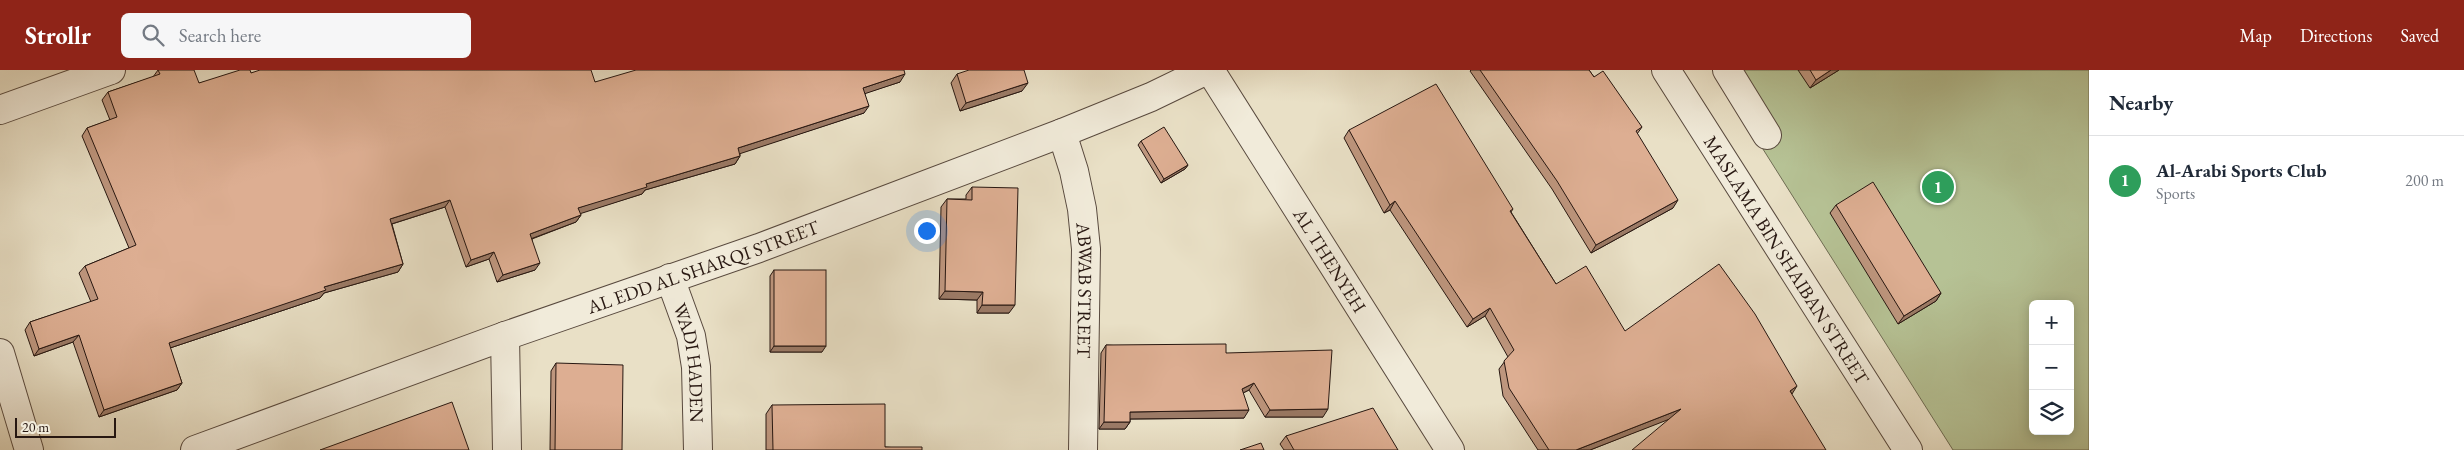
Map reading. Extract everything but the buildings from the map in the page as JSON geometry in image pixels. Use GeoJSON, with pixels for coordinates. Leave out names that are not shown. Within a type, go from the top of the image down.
{"type":"FeatureCollection","features":[{"type":"Feature","properties":{"kind":"street"},"geometry":{"type":"LineString","coordinates":[[0,110],[111,70]]}},
{"type":"Feature","properties":{"kind":"street","name":"AL EDD AL SHARQI STREET"},"geometry":{"type":"LineString","coordinates":[[194,450],[505,336],[759,248],[1062,133],[1151,97],[1209,70]]}},
{"type":"Feature","properties":{"kind":"street","name":"AL THENYEH"},"geometry":{"type":"LineString","coordinates":[[1209,70],[1450,450]]}},
{"type":"Feature","properties":{"kind":"street","name":"MASLAMA BIN SHAIBAN STREET"},"geometry":{"type":"LineString","coordinates":[[1666,70],[1908,450]]}},
{"type":"Feature","properties":{"kind":"street"},"geometry":{"type":"LineString","coordinates":[[1726,70],[1767,135]]}},
{"type":"Feature","properties":{"kind":"street","name":"ABWAB STREET"},"geometry":{"type":"LineString","coordinates":[[1062,133],[1074,170],[1082,209],[1086,249],[1083,450]]}},
{"type":"Feature","properties":{"kind":"street","name":"WADI HADEN"},"geometry":{"type":"LineString","coordinates":[[670,278],[691,336],[696,367],[698,450]]}},
{"type":"Feature","properties":{"kind":"street"},"geometry":{"type":"LineString","coordinates":[[505,336],[506,450]]}},
{"type":"Feature","properties":{"kind":"street"},"geometry":{"type":"LineString","coordinates":[[0,353],[29,450]]}},
{"type":"Feature","properties":{"kind":"green space"},"geometry":{"type":"Polygon","coordinates":[[[1713,70],[2089,70],[2089,450],[1953,450],[1713,70]]]}},
{"type":"Feature","properties":{"kind":"place","name":"Al-Arabi Sports Club"},"geometry":{"type":"Point","coordinates":[1938,187]}}]}
